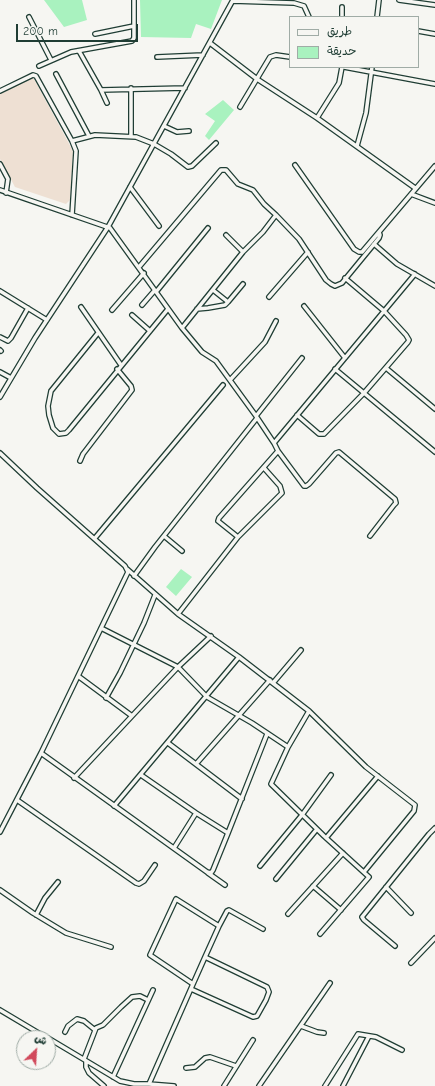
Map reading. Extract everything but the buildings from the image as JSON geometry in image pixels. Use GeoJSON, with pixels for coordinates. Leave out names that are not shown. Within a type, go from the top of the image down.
{"type":"FeatureCollection","features":[{"type":"Feature","properties":{"kind":"street"},"geometry":{"type":"LineString","coordinates":[[39,66],[68,53],[132,41],[134,38],[134,0]]}},
{"type":"Feature","properties":{"kind":"street"},"geometry":{"type":"LineString","coordinates":[[0,397],[47,320],[108,227],[233,0],[294,3],[304,6],[309,16]]}},
{"type":"Feature","properties":{"kind":"street"},"geometry":{"type":"LineString","coordinates":[[377,16],[379,0]]}},
{"type":"Feature","properties":{"kind":"street"},"geometry":{"type":"LineString","coordinates":[[399,0],[435,5]]}},
{"type":"Feature","properties":{"kind":"street"},"geometry":{"type":"LineString","coordinates":[[342,7],[342,16]]}},
{"type":"Feature","properties":{"kind":"street"},"geometry":{"type":"LineString","coordinates":[[29,17],[51,60]]}},
{"type":"Feature","properties":{"kind":"street"},"geometry":{"type":"LineString","coordinates":[[95,34],[134,26]]}},
{"type":"Feature","properties":{"kind":"street"},"geometry":{"type":"LineString","coordinates":[[419,32],[435,34]]}},
{"type":"Feature","properties":{"kind":"street"},"geometry":{"type":"LineString","coordinates":[[210,43],[257,78],[317,118],[415,188]]}},
{"type":"Feature","properties":{"kind":"street"},"geometry":{"type":"LineString","coordinates":[[79,51],[107,103]]}},
{"type":"Feature","properties":{"kind":"street"},"geometry":{"type":"LineString","coordinates":[[240,107],[270,57],[276,54],[289,57]]}},
{"type":"Feature","properties":{"kind":"street"},"geometry":{"type":"LineString","coordinates":[[157,57],[203,55]]}},
{"type":"Feature","properties":{"kind":"street"},"geometry":{"type":"LineString","coordinates":[[317,118],[339,84],[343,68]]}},
{"type":"Feature","properties":{"kind":"street"},"geometry":{"type":"LineString","coordinates":[[349,68],[435,84]]}},
{"type":"Feature","properties":{"kind":"street"},"geometry":{"type":"LineString","coordinates":[[357,146],[366,113],[372,68]]}},
{"type":"Feature","properties":{"kind":"street"},"geometry":{"type":"LineString","coordinates":[[56,74],[89,136]]}},
{"type":"Feature","properties":{"kind":"street"},"geometry":{"type":"LineString","coordinates":[[0,91],[35,75],[72,141],[76,155],[72,215]]}},
{"type":"Feature","properties":{"kind":"street"},"geometry":{"type":"LineString","coordinates":[[101,90],[131,88],[185,88]]}},
{"type":"Feature","properties":{"kind":"street"},"geometry":{"type":"LineString","coordinates":[[130,136],[131,88]]}},
{"type":"Feature","properties":{"kind":"street"},"geometry":{"type":"LineString","coordinates":[[164,126],[177,132],[190,131]]}},
{"type":"Feature","properties":{"kind":"street"},"geometry":{"type":"LineString","coordinates":[[72,141],[89,136],[130,136],[154,144],[190,167],[216,143]]}},
{"type":"Feature","properties":{"kind":"street"},"geometry":{"type":"LineString","coordinates":[[0,164],[8,179],[6,193]]}},
{"type":"Feature","properties":{"kind":"street"},"geometry":{"type":"LineString","coordinates":[[295,166],[354,249],[362,252],[435,166]]}},
{"type":"Feature","properties":{"kind":"street"},"geometry":{"type":"LineString","coordinates":[[139,267],[221,170],[226,170],[238,184],[253,190],[264,204],[299,239],[331,284],[335,286],[339,285],[374,244],[380,236],[379,232]]}},
{"type":"Feature","properties":{"kind":"street"},"geometry":{"type":"LineString","coordinates":[[130,187],[159,226]]}},
{"type":"Feature","properties":{"kind":"street"},"geometry":{"type":"LineString","coordinates":[[0,190],[108,227],[112,230],[182,328],[202,352],[216,361],[302,483],[306,486],[336,453],[339,452],[395,499],[396,503],[370,536]]}},
{"type":"Feature","properties":{"kind":"street"},"geometry":{"type":"LineString","coordinates":[[412,194],[435,203]]}},
{"type":"Feature","properties":{"kind":"street"},"geometry":{"type":"LineString","coordinates":[[182,328],[243,252],[264,232],[276,215]]}},
{"type":"Feature","properties":{"kind":"street"},"geometry":{"type":"LineString","coordinates":[[142,305],[208,228]]}},
{"type":"Feature","properties":{"kind":"street"},"geometry":{"type":"LineString","coordinates":[[226,235],[243,252]]}},
{"type":"Feature","properties":{"kind":"street"},"geometry":{"type":"LineString","coordinates":[[374,244],[397,264],[435,286]]}},
{"type":"Feature","properties":{"kind":"street"},"geometry":{"type":"LineString","coordinates":[[269,297],[308,252]]}},
{"type":"Feature","properties":{"kind":"street"},"geometry":{"type":"LineString","coordinates":[[112,310],[144,273]]}},
{"type":"Feature","properties":{"kind":"street"},"geometry":{"type":"LineString","coordinates":[[274,443],[415,274]]}},
{"type":"Feature","properties":{"kind":"street"},"geometry":{"type":"LineString","coordinates":[[297,415],[319,434],[324,434],[364,393],[409,340],[384,311],[345,278]]}},
{"type":"Feature","properties":{"kind":"street"},"geometry":{"type":"LineString","coordinates":[[198,309],[218,307],[228,302],[242,284]]}},
{"type":"Feature","properties":{"kind":"street"},"geometry":{"type":"LineString","coordinates":[[213,290],[228,302]]}},
{"type":"Feature","properties":{"kind":"street"},"geometry":{"type":"LineString","coordinates":[[0,291],[47,320]]}},
{"type":"Feature","properties":{"kind":"street"},"geometry":{"type":"LineString","coordinates":[[304,306],[345,358]]}},
{"type":"Feature","properties":{"kind":"street"},"geometry":{"type":"LineString","coordinates":[[81,307],[121,365]]}},
{"type":"Feature","properties":{"kind":"street"},"geometry":{"type":"LineString","coordinates":[[0,337],[8,341],[11,338],[28,308]]}},
{"type":"Feature","properties":{"kind":"street"},"geometry":{"type":"LineString","coordinates":[[98,332],[51,391],[48,406],[49,415],[55,430],[59,434],[66,433],[117,369],[168,309]]}},
{"type":"Feature","properties":{"kind":"street"},"geometry":{"type":"LineString","coordinates":[[132,315],[150,331]]}},
{"type":"Feature","properties":{"kind":"street"},"geometry":{"type":"LineString","coordinates":[[230,380],[265,342],[276,321]]}},
{"type":"Feature","properties":{"kind":"street"},"geometry":{"type":"LineString","coordinates":[[134,576],[302,358]]}},
{"type":"Feature","properties":{"kind":"street"},"geometry":{"type":"LineString","coordinates":[[386,368],[435,409]]}},
{"type":"Feature","properties":{"kind":"street"},"geometry":{"type":"LineString","coordinates":[[80,461],[83,454],[132,390],[131,386],[117,369]]}},
{"type":"Feature","properties":{"kind":"street"},"geometry":{"type":"LineString","coordinates":[[335,369],[435,452]]}},
{"type":"Feature","properties":{"kind":"street"},"geometry":{"type":"LineString","coordinates":[[0,372],[11,378]]}},
{"type":"Feature","properties":{"kind":"street"},"geometry":{"type":"LineString","coordinates":[[95,538],[223,385]]}},
{"type":"Feature","properties":{"kind":"street"},"geometry":{"type":"LineString","coordinates":[[238,537],[218,521],[219,518],[278,451]]}},
{"type":"Feature","properties":{"kind":"street"},"geometry":{"type":"LineString","coordinates":[[0,453],[37,488],[95,538],[155,595],[178,614],[211,636],[309,711],[366,768],[414,804],[414,811],[394,833],[364,872]]}},
{"type":"Feature","properties":{"kind":"street"},"geometry":{"type":"LineString","coordinates":[[178,614],[238,537],[282,494],[280,486],[264,468]]}},
{"type":"Feature","properties":{"kind":"street"},"geometry":{"type":"LineString","coordinates":[[164,536],[182,551]]}},
{"type":"Feature","properties":{"kind":"street"},"geometry":{"type":"LineString","coordinates":[[0,832],[122,585],[128,572],[127,569]]}},
{"type":"Feature","properties":{"kind":"street"},"geometry":{"type":"LineString","coordinates":[[106,698],[133,645],[155,595]]}},
{"type":"Feature","properties":{"kind":"street"},"geometry":{"type":"LineString","coordinates":[[101,628],[178,667],[207,697],[288,747]]}},
{"type":"Feature","properties":{"kind":"street"},"geometry":{"type":"LineString","coordinates":[[74,778],[178,667],[211,636]]}},
{"type":"Feature","properties":{"kind":"street"},"geometry":{"type":"LineString","coordinates":[[274,683],[301,650]]}},
{"type":"Feature","properties":{"kind":"street"},"geometry":{"type":"LineString","coordinates":[[114,806],[239,657]]}},
{"type":"Feature","properties":{"kind":"street"},"geometry":{"type":"LineString","coordinates":[[78,676],[132,716]]}},
{"type":"Feature","properties":{"kind":"street"},"geometry":{"type":"LineString","coordinates":[[196,764],[270,680]]}},
{"type":"Feature","properties":{"kind":"street"},"geometry":{"type":"LineString","coordinates":[[309,711],[288,747],[271,784],[326,838],[368,875],[369,878],[320,934]]}},
{"type":"Feature","properties":{"kind":"street"},"geometry":{"type":"LineString","coordinates":[[208,872],[211,873],[213,870],[267,734]]}},
{"type":"Feature","properties":{"kind":"street"},"geometry":{"type":"LineString","coordinates":[[168,743],[242,799]]}},
{"type":"Feature","properties":{"kind":"street"},"geometry":{"type":"LineString","coordinates":[[40,753],[225,885]]}},
{"type":"Feature","properties":{"kind":"street"},"geometry":{"type":"LineString","coordinates":[[141,774],[196,813],[228,833]]}},
{"type":"Feature","properties":{"kind":"street"},"geometry":{"type":"LineString","coordinates":[[260,866],[302,815],[331,775]]}},
{"type":"Feature","properties":{"kind":"street"},"geometry":{"type":"LineString","coordinates":[[326,838],[378,776]]}},
{"type":"Feature","properties":{"kind":"street"},"geometry":{"type":"LineString","coordinates":[[17,800],[136,883],[140,884],[144,881],[155,865]]}},
{"type":"Feature","properties":{"kind":"street"},"geometry":{"type":"LineString","coordinates":[[174,848],[196,813]]}},
{"type":"Feature","properties":{"kind":"street"},"geometry":{"type":"LineString","coordinates":[[395,946],[362,919],[363,915],[435,828]]}},
{"type":"Feature","properties":{"kind":"street"},"geometry":{"type":"LineString","coordinates":[[276,879],[317,829]]}},
{"type":"Feature","properties":{"kind":"street"},"geometry":{"type":"LineString","coordinates":[[288,914],[343,853]]}},
{"type":"Feature","properties":{"kind":"street"},"geometry":{"type":"LineString","coordinates":[[36,915],[45,898],[58,882]]}},
{"type":"Feature","properties":{"kind":"street"},"geometry":{"type":"LineString","coordinates":[[313,886],[341,910]]}},
{"type":"Feature","properties":{"kind":"street"},"geometry":{"type":"LineString","coordinates":[[386,887],[410,913]]}},
{"type":"Feature","properties":{"kind":"street"},"geometry":{"type":"LineString","coordinates":[[0,890],[36,915],[66,933],[111,947]]}},
{"type":"Feature","properties":{"kind":"street"},"geometry":{"type":"LineString","coordinates":[[193,984],[151,956],[150,953],[176,899],[219,926]]}},
{"type":"Feature","properties":{"kind":"street"},"geometry":{"type":"LineString","coordinates":[[152,1085],[190,989],[227,912],[229,910],[263,929]]}},
{"type":"Feature","properties":{"kind":"street"},"geometry":{"type":"LineString","coordinates":[[411,963],[435,938]]}},
{"type":"Feature","properties":{"kind":"street"},"geometry":{"type":"LineString","coordinates":[[432,942],[435,946]]}},
{"type":"Feature","properties":{"kind":"street"},"geometry":{"type":"LineString","coordinates":[[190,989],[253,1017],[257,1016],[266,1000],[269,992],[267,987],[205,957]]}},
{"type":"Feature","properties":{"kind":"street"},"geometry":{"type":"LineString","coordinates":[[259,1086],[330,983]]}},
{"type":"Feature","properties":{"kind":"street"},"geometry":{"type":"LineString","coordinates":[[113,1077],[153,990]]}},
{"type":"Feature","properties":{"kind":"street"},"geometry":{"type":"LineString","coordinates":[[104,1086],[89,1073],[86,1067],[85,1060],[95,1030],[103,1025],[132,997],[140,996],[148,1000]]}},
{"type":"Feature","properties":{"kind":"street"},"geometry":{"type":"LineString","coordinates":[[0,1010],[34,1030]]}},
{"type":"Feature","properties":{"kind":"street"},"geometry":{"type":"LineString","coordinates":[[65,1032],[71,1022],[77,1019],[84,1021],[95,1030]]}},
{"type":"Feature","properties":{"kind":"street"},"geometry":{"type":"LineString","coordinates":[[301,1026],[324,1033]]}},
{"type":"Feature","properties":{"kind":"street"},"geometry":{"type":"LineString","coordinates":[[325,1086],[358,1034],[376,1038],[402,1050]]}},
{"type":"Feature","properties":{"kind":"street"},"geometry":{"type":"LineString","coordinates":[[343,1086],[369,1036]]}},
{"type":"Feature","properties":{"kind":"street"},"geometry":{"type":"LineString","coordinates":[[224,1086],[253,1040]]}},
{"type":"Feature","properties":{"kind":"street"},"geometry":{"type":"LineString","coordinates":[[56,1043],[120,1081],[134,1084],[174,1086]]}},
{"type":"Feature","properties":{"kind":"street"},"geometry":{"type":"LineString","coordinates":[[186,1068],[195,1067],[205,1058],[210,1057],[236,1066]]}},
{"type":"Feature","properties":{"kind":"shaded area"},"geometry":{"type":"Polygon","coordinates":[[[33,77],[73,151],[70,200],[66,204],[15,187],[0,159],[0,94],[33,77]]]}},
{"type":"Feature","properties":{"kind":"green space"},"geometry":{"type":"Polygon","coordinates":[[[44,0],[82,0],[87,20],[64,27],[44,0]]]}},
{"type":"Feature","properties":{"kind":"green space"},"geometry":{"type":"Polygon","coordinates":[[[140,0],[222,0],[211,29],[196,24],[191,38],[141,37],[140,0]]]}},
{"type":"Feature","properties":{"kind":"green space"},"geometry":{"type":"Polygon","coordinates":[[[223,100],[234,110],[209,140],[205,136],[215,121],[205,114],[223,100]]]}},
{"type":"Feature","properties":{"kind":"green space"},"geometry":{"type":"Polygon","coordinates":[[[181,569],[192,577],[176,596],[166,587],[181,569]]]}}]}
